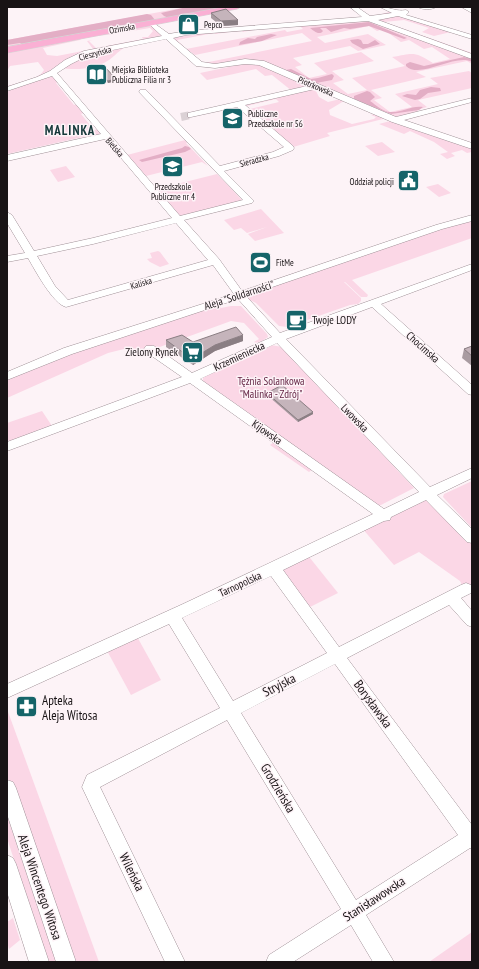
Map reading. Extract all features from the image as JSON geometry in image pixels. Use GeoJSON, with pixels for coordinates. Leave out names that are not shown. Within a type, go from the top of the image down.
{"type":"FeatureCollection","features":[{"type":"Feature","properties":{"kind":"main road","name":"Ozimska"},"geometry":{"type":"LineString","coordinates":[[7,50],[237,7]]}},
{"type":"Feature","properties":{"kind":"street"},"geometry":{"type":"LineString","coordinates":[[353,7],[369,18],[472,57]]}},
{"type":"Feature","properties":{"kind":"street"},"geometry":{"type":"LineString","coordinates":[[383,7],[458,29],[472,35]]}},
{"type":"Feature","properties":{"kind":"street"},"geometry":{"type":"LineString","coordinates":[[420,7],[433,7]]}},
{"type":"Feature","properties":{"kind":"street"},"geometry":{"type":"LineString","coordinates":[[465,7],[472,11]]}},
{"type":"Feature","properties":{"kind":"street"},"geometry":{"type":"LineString","coordinates":[[166,36],[186,33],[369,18],[398,11],[472,35]]}},
{"type":"Feature","properties":{"kind":"street","name":"Piotrkowska"},"geometry":{"type":"LineString","coordinates":[[151,23],[195,62],[203,66],[216,66],[245,61],[256,62],[395,120],[472,146]]}},
{"type":"Feature","properties":{"kind":"street"},"geometry":{"type":"LineString","coordinates":[[458,29],[467,27]]}},
{"type":"Feature","properties":{"kind":"street","name":"Cieszyńska"},"geometry":{"type":"LineString","coordinates":[[7,89],[34,82],[53,73],[68,62],[87,54],[166,36]]}},
{"type":"Feature","properties":{"kind":"street","name":"Bielska"},"geometry":{"type":"LineString","coordinates":[[53,73],[105,136],[215,261],[240,295]]}},
{"type":"Feature","properties":{"kind":"street"},"geometry":{"type":"LineString","coordinates":[[191,114],[316,86]]}},
{"type":"Feature","properties":{"kind":"street"},"geometry":{"type":"LineString","coordinates":[[7,259],[93,242],[249,201],[220,169],[143,92]]}},
{"type":"Feature","properties":{"kind":"street"},"geometry":{"type":"LineString","coordinates":[[395,120],[472,100]]}},
{"type":"Feature","properties":{"kind":"street","name":"Sieradzka"},"geometry":{"type":"LineString","coordinates":[[220,169],[276,154],[290,148],[239,104]]}},
{"type":"Feature","properties":{"kind":"street"},"geometry":{"type":"LineString","coordinates":[[170,119],[181,117]]}},
{"type":"Feature","properties":{"kind":"street"},"geometry":{"type":"LineString","coordinates":[[7,158],[105,136]]}},
{"type":"Feature","properties":{"kind":"street"},"geometry":{"type":"LineString","coordinates":[[7,215],[31,255]]}},
{"type":"Feature","properties":{"kind":"street","name":"Aleja \"Solidarności\""},"geometry":{"type":"LineString","coordinates":[[7,376],[68,351],[240,295],[439,227],[472,218]]}},
{"type":"Feature","properties":{"kind":"street","name":"Kaliska"},"geometry":{"type":"LineString","coordinates":[[31,255],[51,288],[66,304],[215,261]]}},
{"type":"Feature","properties":{"kind":"street","name":"Krzemieniecka"},"geometry":{"type":"LineString","coordinates":[[7,447],[192,378],[279,337],[472,267]]}},
{"type":"Feature","properties":{"kind":"street","name":"Lwowska"},"geometry":{"type":"LineString","coordinates":[[240,295],[361,425],[472,538]]}},
{"type":"Feature","properties":{"kind":"street","name":"Chocimska"},"geometry":{"type":"LineString","coordinates":[[374,303],[472,391]]}},
{"type":"Feature","properties":{"kind":"street","name":"Kijowska"},"geometry":{"type":"LineString","coordinates":[[150,349],[385,516]]}},
{"type":"Feature","properties":{"kind":"street","name":"Tarnopolska"},"geometry":{"type":"LineString","coordinates":[[7,691],[385,516],[428,493],[472,473]]}},
{"type":"Feature","properties":{"kind":"street","name":"Borysławska"},"geometry":{"type":"LineString","coordinates":[[273,568],[471,838]]}},
{"type":"Feature","properties":{"kind":"street","name":"Stryjska"},"geometry":{"type":"LineString","coordinates":[[93,781],[466,589]]}},
{"type":"Feature","properties":{"kind":"street"},"geometry":{"type":"LineString","coordinates":[[451,597],[472,621]]}},
{"type":"Feature","properties":{"kind":"street","name":"Grodzieńska"},"geometry":{"type":"LineString","coordinates":[[172,615],[384,962]]}},
{"type":"Feature","properties":{"kind":"street","name":"Wileńska"},"geometry":{"type":"LineString","coordinates":[[93,781],[91,787],[175,962]]}},
{"type":"Feature","properties":{"kind":"street","name":"Aleja Wincentego Witosa"},"geometry":{"type":"LineString","coordinates":[[7,788],[66,962]]}},
{"type":"Feature","properties":{"kind":"street","name":"Stanisławowska"},"geometry":{"type":"LineString","coordinates":[[276,962],[471,838]]}},
{"type":"Feature","properties":{"kind":"street","name":"Aleja Wincentego Witosa"},"geometry":{"type":"LineString","coordinates":[[7,864],[39,962]]}},
{"type":"Feature","properties":{"kind":"green space"},"geometry":{"type":"Polygon","coordinates":[[[187,7],[237,7],[152,23],[166,36],[268,27],[243,32],[241,30],[216,34],[214,33],[177,40],[186,49],[285,30],[287,32],[303,29],[298,24],[309,23],[311,25],[359,21],[392,11],[455,31],[434,36],[422,32],[429,28],[404,20],[384,22],[472,53],[472,64],[467,61],[416,72],[426,77],[371,90],[382,98],[374,100],[390,112],[412,107],[395,94],[438,84],[430,78],[469,71],[472,73],[472,88],[418,100],[427,107],[417,110],[421,113],[396,119],[412,129],[463,146],[466,144],[472,146],[472,152],[467,153],[462,150],[451,153],[455,156],[447,159],[440,154],[448,152],[434,142],[410,131],[404,134],[379,124],[394,120],[322,89],[316,91],[319,97],[328,102],[340,99],[344,101],[329,110],[330,115],[352,124],[374,119],[376,117],[371,115],[375,114],[383,119],[327,133],[330,136],[290,148],[246,110],[279,102],[276,99],[243,107],[239,104],[292,91],[272,75],[265,76],[256,69],[207,80],[200,73],[243,64],[216,66],[199,64],[312,41],[302,33],[195,55],[191,52],[184,53],[166,37],[128,45],[109,60],[98,66],[78,69],[60,68],[53,73],[61,82],[56,83],[74,105],[79,104],[86,112],[81,114],[94,130],[100,129],[105,136],[90,139],[87,136],[7,154],[7,86],[33,79],[44,70],[38,62],[10,66],[7,71],[7,40],[187,7]],[[369,26],[317,37],[325,43],[368,34],[386,45],[358,51],[350,46],[293,58],[302,65],[295,67],[309,78],[327,74],[314,63],[361,52],[374,61],[332,71],[344,80],[333,83],[348,94],[367,90],[352,78],[405,66],[392,57],[414,54],[422,56],[433,63],[450,59],[432,47],[424,49],[409,40],[401,42],[383,29],[377,31],[369,26]],[[150,28],[126,32],[122,31],[122,29],[114,34],[82,38],[80,40],[43,48],[47,55],[57,56],[93,49],[87,41],[93,40],[89,41],[96,48],[143,39],[142,37],[148,37],[153,31],[150,28]]]}},
{"type":"Feature","properties":{"kind":"green space"},"geometry":{"type":"Polygon","coordinates":[[[189,139],[192,141],[186,143],[208,166],[202,162],[146,176],[127,155],[189,139]]]}},
{"type":"Feature","properties":{"kind":"green space"},"geometry":{"type":"Polygon","coordinates":[[[382,142],[395,152],[378,156],[365,146],[382,142]]]}},
{"type":"Feature","properties":{"kind":"green space"},"geometry":{"type":"Polygon","coordinates":[[[66,166],[75,177],[58,182],[50,170],[66,166]]]}},
{"type":"Feature","properties":{"kind":"green space"},"geometry":{"type":"Polygon","coordinates":[[[217,174],[243,201],[177,218],[158,196],[157,189],[217,174]]]}},
{"type":"Feature","properties":{"kind":"green space"},"geometry":{"type":"Polygon","coordinates":[[[438,184],[451,193],[439,197],[426,187],[438,184]]]}},
{"type":"Feature","properties":{"kind":"green space"},"geometry":{"type":"Polygon","coordinates":[[[261,209],[284,233],[255,241],[248,234],[267,227],[247,233],[241,228],[234,230],[224,220],[261,209]]]}},
{"type":"Feature","properties":{"kind":"green space"},"geometry":{"type":"Polygon","coordinates":[[[472,217],[472,238],[352,280],[368,295],[367,297],[361,297],[344,282],[361,298],[361,301],[358,304],[350,305],[287,327],[279,326],[256,303],[240,295],[472,217]]]}},
{"type":"Feature","properties":{"kind":"green space"},"geometry":{"type":"Polygon","coordinates":[[[158,251],[169,264],[160,267],[147,259],[152,258],[150,253],[158,251]]]}},
{"type":"Feature","properties":{"kind":"green space"},"geometry":{"type":"Polygon","coordinates":[[[219,305],[221,308],[241,306],[267,334],[268,337],[256,343],[254,342],[259,339],[244,323],[231,321],[157,348],[153,345],[144,350],[153,358],[141,350],[128,348],[108,353],[7,398],[7,379],[40,364],[219,305]]]}},
{"type":"Feature","properties":{"kind":"green space","name":"Tężnia Solankowa \"Malinka - Zdrój\""},"geometry":{"type":"Polygon","coordinates":[[[271,345],[282,347],[414,488],[379,506],[203,381],[203,378],[208,374],[219,371],[261,352],[271,345]]]}},
{"type":"Feature","properties":{"kind":"green space"},"geometry":{"type":"Polygon","coordinates":[[[42,411],[52,426],[11,441],[7,440],[7,423],[42,411]]]}},
{"type":"Feature","properties":{"kind":"green space"},"geometry":{"type":"Polygon","coordinates":[[[274,442],[313,469],[309,472],[270,445],[274,442]]]}},
{"type":"Feature","properties":{"kind":"green space"},"geometry":{"type":"Polygon","coordinates":[[[472,481],[472,528],[443,497],[444,494],[472,481]]]}},
{"type":"Feature","properties":{"kind":"green space"},"geometry":{"type":"Polygon","coordinates":[[[428,493],[472,538],[472,590],[466,593],[460,581],[419,552],[394,565],[361,527],[428,493]]]}},
{"type":"Feature","properties":{"kind":"green space"},"geometry":{"type":"Polygon","coordinates":[[[306,553],[338,593],[304,610],[273,568],[306,553]]]}},
{"type":"Feature","properties":{"kind":"green space"},"geometry":{"type":"Polygon","coordinates":[[[135,633],[161,680],[131,695],[105,647],[135,633]]]}},
{"type":"Feature","properties":{"kind":"green space"},"geometry":{"type":"Polygon","coordinates":[[[7,709],[99,962],[66,962],[7,788],[7,709]]]}},
{"type":"Feature","properties":{"kind":"green space"},"geometry":{"type":"Polygon","coordinates":[[[7,815],[56,962],[47,962],[7,838],[7,815]]]}},
{"type":"Feature","properties":{"kind":"green space"},"geometry":{"type":"Polygon","coordinates":[[[13,918],[20,940],[9,949],[7,942],[7,922],[13,918]]]}},
{"type":"Feature","properties":{"kind":"green space"},"geometry":{"type":"Polygon","coordinates":[[[472,932],[472,962],[429,962],[472,932]]]}},
{"type":"Feature","properties":{"kind":"shaded area"},"geometry":{"type":"Polygon","coordinates":[[[187,7],[223,7],[169,18],[161,13],[187,7]]]}},
{"type":"Feature","properties":{"kind":"shaded area"},"geometry":{"type":"Polygon","coordinates":[[[147,14],[151,15],[155,20],[23,45],[20,43],[7,45],[7,40],[147,14]]]}},
{"type":"Feature","properties":{"kind":"shaded area"},"geometry":{"type":"Polygon","coordinates":[[[369,22],[407,38],[404,39],[369,26],[350,29],[344,28],[331,32],[326,28],[320,28],[323,31],[320,33],[310,28],[369,22]]]}},
{"type":"Feature","properties":{"kind":"shaded area"},"geometry":{"type":"Polygon","coordinates":[[[271,34],[277,35],[262,41],[239,45],[240,42],[248,38],[255,39],[257,37],[271,34]]]}},
{"type":"Feature","properties":{"kind":"shaded area"},"geometry":{"type":"Polygon","coordinates":[[[350,40],[361,40],[363,44],[368,44],[375,40],[380,44],[363,49],[352,43],[350,40]]]}},
{"type":"Feature","properties":{"kind":"shaded area"},"geometry":{"type":"Polygon","coordinates":[[[464,57],[472,59],[472,62],[465,60],[456,61],[429,69],[420,70],[412,69],[406,66],[406,64],[410,62],[424,66],[464,57]]]}},
{"type":"Feature","properties":{"kind":"shaded area"},"geometry":{"type":"Polygon","coordinates":[[[291,69],[311,79],[332,74],[334,76],[332,80],[316,83],[286,70],[291,69]]]}},
{"type":"Feature","properties":{"kind":"shaded area"},"geometry":{"type":"Polygon","coordinates":[[[431,87],[440,88],[441,91],[428,93],[420,99],[415,100],[402,96],[407,94],[416,95],[420,90],[431,87]]]}},
{"type":"Feature","properties":{"kind":"shaded area"},"geometry":{"type":"Polygon","coordinates":[[[367,91],[375,97],[370,101],[387,112],[423,107],[419,110],[391,114],[354,99],[354,96],[367,91]]]}},
{"type":"Feature","properties":{"kind":"shaded area"},"geometry":{"type":"Polygon","coordinates":[[[185,146],[191,149],[185,152],[142,162],[139,160],[182,148],[185,146]]]}},
{"type":"Feature","properties":{"kind":"building"},"geometry":{"type":"Polygon","coordinates":[[[226,9],[238,20],[221,21],[211,13],[226,9]]]}},
{"type":"Feature","properties":{"kind":"building"},"geometry":{"type":"Polygon","coordinates":[[[105,67],[116,79],[108,81],[97,69],[105,67]]]}},
{"type":"Feature","properties":{"kind":"building"},"geometry":{"type":"Polygon","coordinates":[[[236,327],[243,335],[215,345],[192,359],[166,340],[182,335],[193,342],[236,327]]]}},
{"type":"Feature","properties":{"kind":"building"},"geometry":{"type":"Polygon","coordinates":[[[472,346],[472,356],[464,349],[472,346]]]}},
{"type":"Feature","properties":{"kind":"building"},"geometry":{"type":"Polygon","coordinates":[[[282,385],[313,412],[298,420],[267,393],[282,385]]]}},
{"type":"Feature","properties":{"kind":"tunnel"},"geometry":{"type":"LineString","coordinates":[[181,117],[191,115]]}},
{"type":"Feature","properties":{"kind":"place","name":"Pepco"},"geometry":{"type":"Point","coordinates":[189,24]}},
{"type":"Feature","properties":{"kind":"place","name":"Miejska Biblioteka Publiczna Filia nr 3"},"geometry":{"type":"Point","coordinates":[96,74]}},
{"type":"Feature","properties":{"kind":"place","name":"Publiczne Przedszkole nr 56"},"geometry":{"type":"Point","coordinates":[233,118]}},
{"type":"Feature","properties":{"kind":"place","name":"Przedszkole Publiczne nr 4"},"geometry":{"type":"Point","coordinates":[173,167]}},
{"type":"Feature","properties":{"kind":"place","name":"Oddział policji"},"geometry":{"type":"Point","coordinates":[409,181]}},
{"type":"Feature","properties":{"kind":"place","name":"FitMe"},"geometry":{"type":"Point","coordinates":[261,262]}},
{"type":"Feature","properties":{"kind":"place","name":"Twoje LODY"},"geometry":{"type":"Point","coordinates":[297,320]}},
{"type":"Feature","properties":{"kind":"place","name":"Zielony Rynek"},"geometry":{"type":"Point","coordinates":[193,352]}},
{"type":"Feature","properties":{"kind":"place","name":"Apteka Aleja Witosa"},"geometry":{"type":"Point","coordinates":[27,707]}},
{"type":"Feature","properties":{"kind":"district","name":"MALINKA"},"geometry":{"type":"Point","coordinates":[70,130]}}]}
